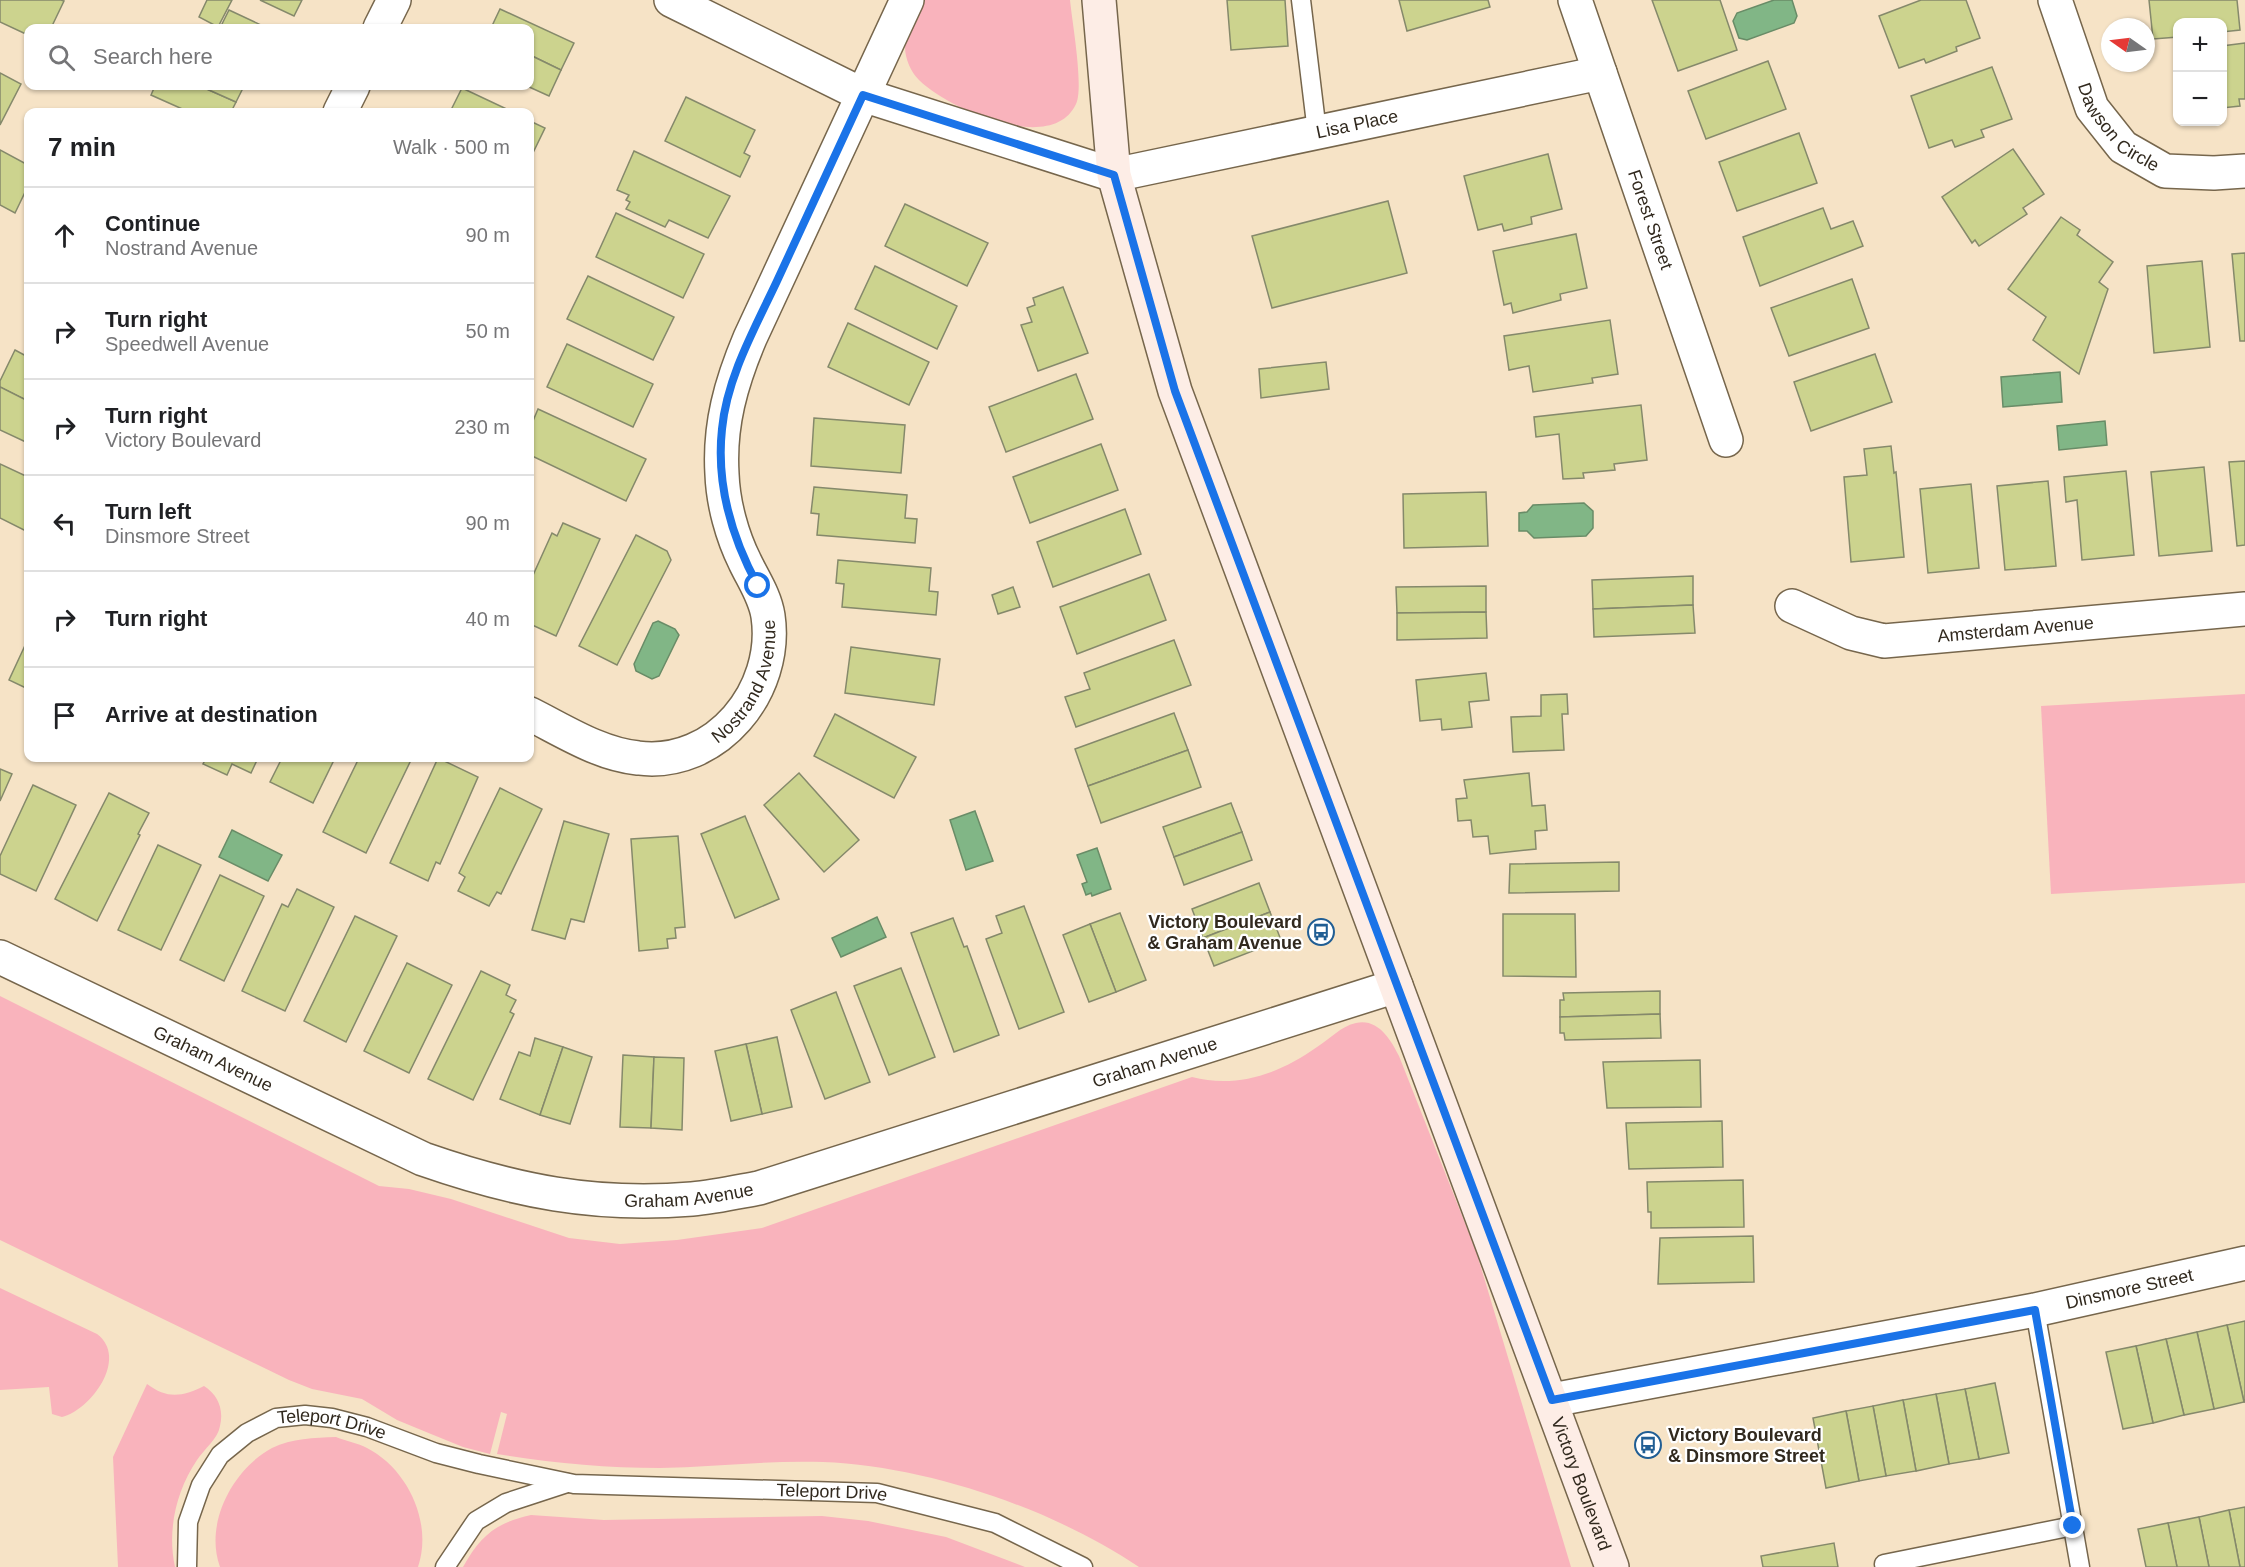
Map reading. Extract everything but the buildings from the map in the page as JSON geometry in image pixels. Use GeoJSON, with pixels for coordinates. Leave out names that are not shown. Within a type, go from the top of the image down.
{"type":"FeatureCollection","features":[{"type":"Feature","properties":{"kind":"main road","name":"Victory Boulevard"},"geometry":{"type":"LineString","coordinates":[[1099,0],[1114,175],[1175,391],[1552,1400],[1612,1567]]}},
{"type":"Feature","properties":{"kind":"street"},"geometry":{"type":"LineString","coordinates":[[382,24],[394,0]]}},
{"type":"Feature","properties":{"kind":"street"},"geometry":{"type":"LineString","coordinates":[[671,0],[863,95],[1114,175]]}},
{"type":"Feature","properties":{"kind":"street","name":"Nostrand Avenue"},"geometry":{"type":"LineString","coordinates":[[534,716],[603,750],[641,759],[676,756],[702,747],[726,731],[753,700],[764,675],[769,649],[768,615],[730,522],[722,477],[722,429],[733,379],[907,0]]}},
{"type":"Feature","properties":{"kind":"street","name":"Forest Street"},"geometry":{"type":"LineString","coordinates":[[1575,0],[1726,440]]}},
{"type":"Feature","properties":{"kind":"street","name":"Dawson Circle"},"geometry":{"type":"LineString","coordinates":[[2055,0],[2092,108],[2123,147],[2165,171],[2214,173],[2245,171]]}},
{"type":"Feature","properties":{"kind":"street","name":"Lisa Place"},"geometry":{"type":"LineString","coordinates":[[1114,175],[1600,73]]}},
{"type":"Feature","properties":{"kind":"street"},"geometry":{"type":"LineString","coordinates":[[342,108],[351,90]]}},
{"type":"Feature","properties":{"kind":"street","name":"Amsterdam Avenue"},"geometry":{"type":"LineString","coordinates":[[1792,606],[1851,633],[1884,640],[2245,609]]}},
{"type":"Feature","properties":{"kind":"street","name":"Graham Avenue"},"geometry":{"type":"LineString","coordinates":[[0,957],[423,1159],[487,1181],[538,1192],[620,1201],[693,1199],[759,1188],[1396,986]]}},
{"type":"Feature","properties":{"kind":"street","name":"Dinsmore Street"},"geometry":{"type":"LineString","coordinates":[[1552,1400],[2035,1310],[2245,1263]]}},
{"type":"Feature","properties":{"kind":"lane"},"geometry":{"type":"LineString","coordinates":[[1301,0],[1317,132]]}},
{"type":"Feature","properties":{"kind":"lane"},"geometry":{"type":"LineString","coordinates":[[2035,1310],[2080,1567]]}},
{"type":"Feature","properties":{"kind":"lane","name":"Teleport Drive"},"geometry":{"type":"LineString","coordinates":[[187,1567],[188,1522],[201,1485],[220,1455],[247,1433],[276,1418],[305,1415],[332,1418],[478,1464],[568,1482],[877,1493],[995,1522],[1083,1567]]}},
{"type":"Feature","properties":{"kind":"lane","name":"Teleport Drive"},"geometry":{"type":"LineString","coordinates":[[445,1567],[476,1521],[507,1503],[568,1482]]}},
{"type":"Feature","properties":{"kind":"lane"},"geometry":{"type":"LineString","coordinates":[[1884,1564],[2073,1526]]}},
{"type":"Feature","properties":{"kind":"shaded area"},"geometry":{"type":"Polygon","coordinates":[[[921,0],[1070,0],[1079,84],[1076,104],[1064,119],[1045,126],[1023,127],[975,114],[933,91],[913,73],[905,52],[905,41],[921,0]]]}},
{"type":"Feature","properties":{"kind":"shaded area"},"geometry":{"type":"Polygon","coordinates":[[[1774,0],[1792,0],[1797,16],[1794,23],[1747,40],[1739,38],[1733,21],[1737,13],[1774,0]]]}},
{"type":"Feature","properties":{"kind":"shaded area"},"geometry":{"type":"Polygon","coordinates":[[[2060,372],[2062,402],[2003,407],[2001,377],[2060,372]]]}},
{"type":"Feature","properties":{"kind":"shaded area"},"geometry":{"type":"Polygon","coordinates":[[[2105,421],[2107,445],[2059,450],[2057,426],[2105,421]]]}},
{"type":"Feature","properties":{"kind":"shaded area"},"geometry":{"type":"Polygon","coordinates":[[[1584,503],[1593,511],[1593,528],[1586,536],[1534,538],[1527,531],[1519,531],[1519,513],[1527,512],[1533,505],[1584,503]]]}},
{"type":"Feature","properties":{"kind":"shaded area"},"geometry":{"type":"Polygon","coordinates":[[[658,621],[675,629],[679,635],[659,676],[652,679],[636,671],[634,664],[653,623],[658,621]]]}},
{"type":"Feature","properties":{"kind":"shaded area"},"geometry":{"type":"Polygon","coordinates":[[[2245,694],[2245,883],[2051,894],[2041,706],[2245,694]]]}},
{"type":"Feature","properties":{"kind":"shaded area"},"geometry":{"type":"Polygon","coordinates":[[[975,811],[993,861],[966,870],[950,820],[975,811]]]}},
{"type":"Feature","properties":{"kind":"shaded area"},"geometry":{"type":"Polygon","coordinates":[[[232,830],[282,855],[268,881],[219,857],[232,830]]]}},
{"type":"Feature","properties":{"kind":"shaded area"},"geometry":{"type":"Polygon","coordinates":[[[1097,848],[1111,889],[1092,896],[1091,893],[1086,895],[1082,884],[1087,882],[1077,855],[1097,848]]]}},
{"type":"Feature","properties":{"kind":"shaded area"},"geometry":{"type":"Polygon","coordinates":[[[877,917],[886,937],[841,957],[832,938],[877,917]]]}},
{"type":"Feature","properties":{"kind":"shaded area"},"geometry":{"type":"Polygon","coordinates":[[[0,996],[379,1186],[409,1189],[451,1199],[569,1238],[620,1244],[677,1240],[762,1228],[1192,1077],[1225,1081],[1242,1080],[1273,1071],[1303,1056],[1345,1027],[1364,1022],[1371,1024],[1388,1037],[1399,1056],[1476,1251],[1571,1567],[1139,1567],[1105,1546],[1029,1509],[988,1494],[904,1472],[863,1465],[823,1462],[639,1468],[517,1457],[497,1454],[507,1414],[501,1412],[490,1454],[463,1447],[397,1420],[362,1399],[312,1389],[289,1380],[0,1240],[0,996]]]}},
{"type":"Feature","properties":{"kind":"shaded area"},"geometry":{"type":"Polygon","coordinates":[[[0,1288],[97,1334],[106,1344],[109,1356],[108,1369],[102,1382],[94,1394],[73,1412],[62,1417],[52,1414],[49,1387],[0,1390],[0,1288]]]}},
{"type":"Feature","properties":{"kind":"shaded area"},"geometry":{"type":"Polygon","coordinates":[[[147,1384],[161,1392],[175,1395],[204,1386],[219,1403],[221,1420],[217,1435],[190,1472],[179,1498],[172,1539],[175,1567],[118,1567],[113,1457],[147,1384]]]}},
{"type":"Feature","properties":{"kind":"shaded area"},"geometry":{"type":"Polygon","coordinates":[[[336,1437],[363,1446],[382,1457],[405,1483],[414,1499],[422,1533],[422,1550],[418,1567],[220,1567],[216,1550],[219,1516],[225,1499],[245,1469],[272,1448],[287,1442],[336,1437]]]}},
{"type":"Feature","properties":{"kind":"shaded area"},"geometry":{"type":"Polygon","coordinates":[[[531,1515],[604,1520],[822,1516],[868,1521],[946,1537],[1025,1567],[463,1567],[476,1546],[491,1532],[508,1522],[531,1515]]]}},
{"type":"Feature","properties":{"kind":"place","name":"Victory Boulevard & Graham Avenue"},"geometry":{"type":"Point","coordinates":[1321,932]}},
{"type":"Feature","properties":{"kind":"place","name":"Victory Boulevard & Dinsmore Street"},"geometry":{"type":"Point","coordinates":[1648,1445]}},
{"type":"Feature","properties":{"kind":"route"},"geometry":{"type":"LineString","coordinates":[[758,586],[744,560],[730,522],[722,477],[722,429],[733,379],[750,338],[863,95],[1114,175],[1175,391],[1552,1400],[2035,1310],[2073,1526]]}}]}
